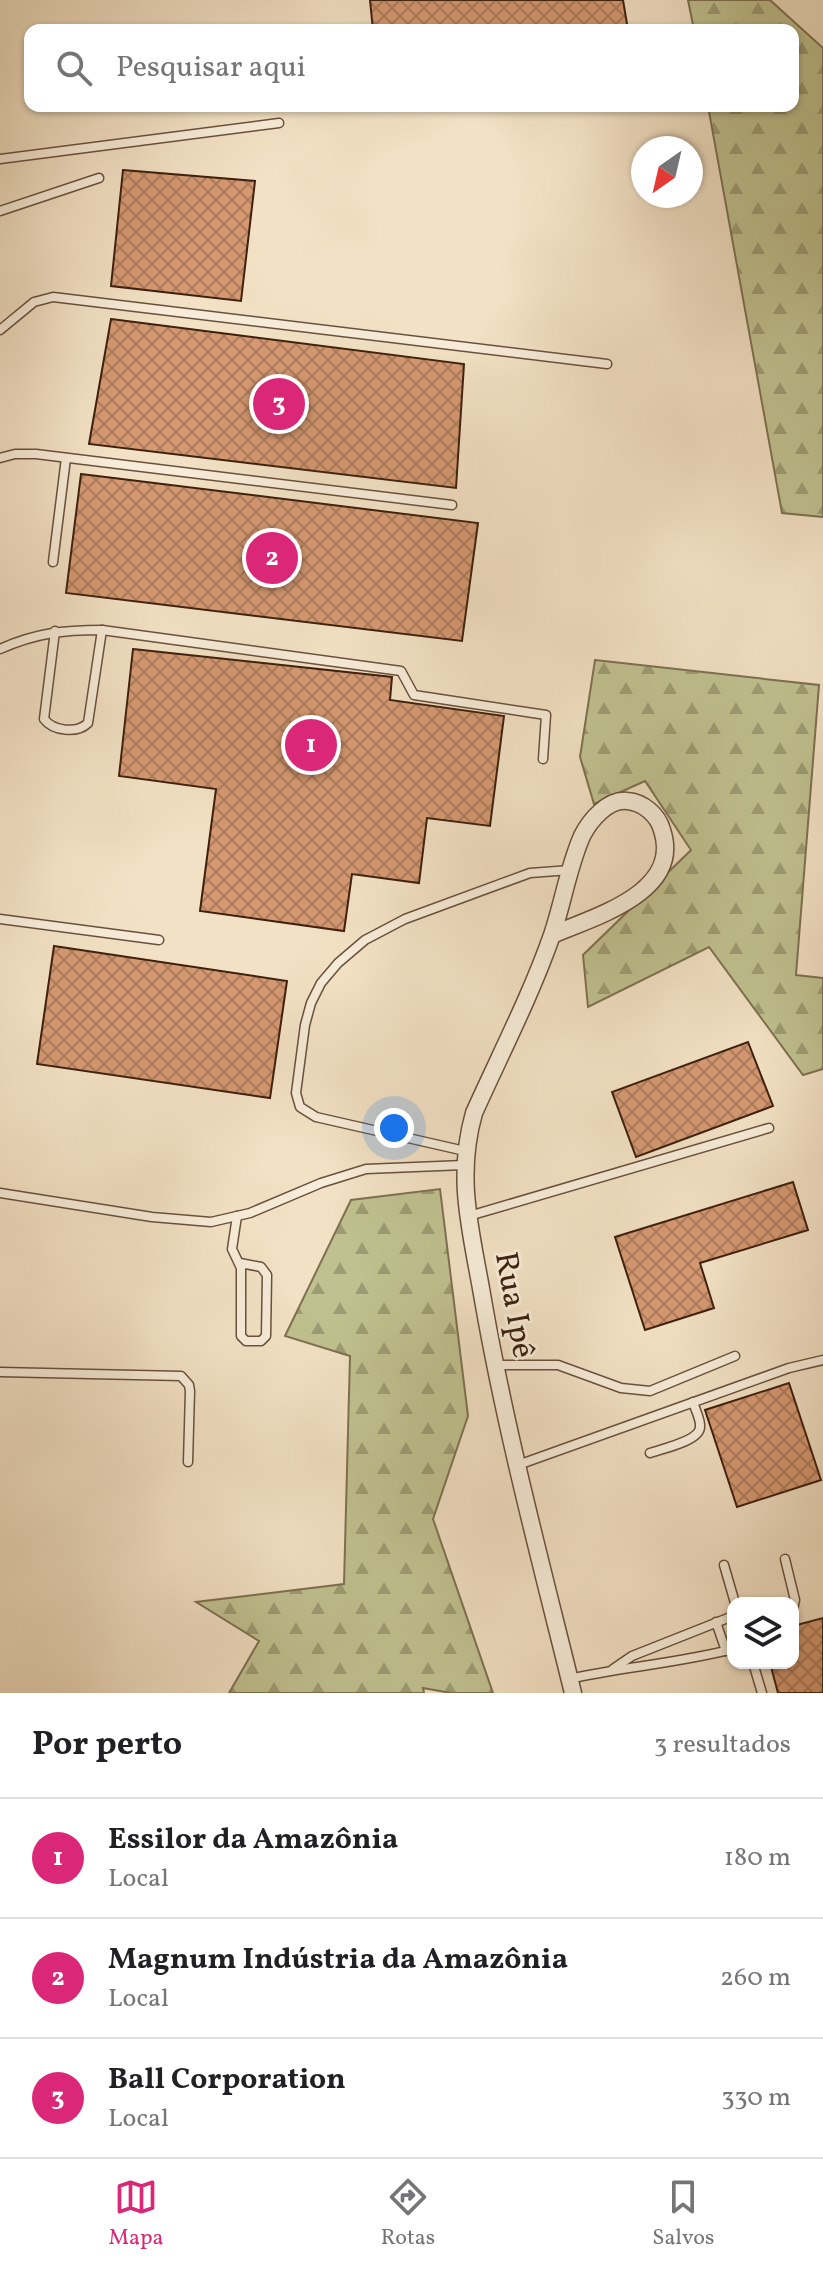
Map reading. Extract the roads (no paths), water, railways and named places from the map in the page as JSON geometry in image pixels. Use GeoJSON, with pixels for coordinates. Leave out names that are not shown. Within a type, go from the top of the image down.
{"type":"FeatureCollection","features":[{"type":"Feature","properties":{"kind":"street","name":"Rua Ipê"},"geometry":{"type":"LineString","coordinates":[[552,935],[617,908],[644,891],[657,874],[666,842],[661,825],[651,811],[636,802],[620,800],[604,809],[590,824],[570,869],[552,935],[474,1113],[465,1158],[469,1216],[494,1365],[571,1686]]}},
{"type":"Feature","properties":{"kind":"lane"},"geometry":{"type":"LineString","coordinates":[[0,159],[279,123]]}},
{"type":"Feature","properties":{"kind":"lane"},"geometry":{"type":"LineString","coordinates":[[0,211],[99,178]]}},
{"type":"Feature","properties":{"kind":"lane"},"geometry":{"type":"LineString","coordinates":[[0,330],[34,302],[53,297],[607,364]]}},
{"type":"Feature","properties":{"kind":"lane"},"geometry":{"type":"LineString","coordinates":[[0,458],[15,454],[66,458],[452,505]]}},
{"type":"Feature","properties":{"kind":"lane"},"geometry":{"type":"LineString","coordinates":[[53,562],[66,458]]}},
{"type":"Feature","properties":{"kind":"lane"},"geometry":{"type":"LineString","coordinates":[[55,631],[44,719],[52,727],[75,730],[85,728],[88,723],[102,630]]}},
{"type":"Feature","properties":{"kind":"lane"},"geometry":{"type":"LineString","coordinates":[[0,649],[21,639],[55,631],[102,630],[401,671],[414,695],[546,715],[543,759]]}},
{"type":"Feature","properties":{"kind":"lane"},"geometry":{"type":"LineString","coordinates":[[465,1158],[305,1112],[296,1101],[296,1093],[311,1003],[321,983],[338,963],[365,940],[405,919],[530,873],[570,869]]}},
{"type":"Feature","properties":{"kind":"lane"},"geometry":{"type":"LineString","coordinates":[[0,919],[159,940]]}},
{"type":"Feature","properties":{"kind":"lane"},"geometry":{"type":"LineString","coordinates":[[469,1216],[769,1128]]}},
{"type":"Feature","properties":{"kind":"lane"},"geometry":{"type":"LineString","coordinates":[[0,1193],[211,1222],[250,1213],[341,1175],[366,1169],[465,1158]]}},
{"type":"Feature","properties":{"kind":"lane"},"geometry":{"type":"LineString","coordinates":[[237,1216],[232,1253],[240,1263],[241,1336],[246,1341],[261,1341],[266,1336],[267,1275],[261,1267],[240,1263]]}},
{"type":"Feature","properties":{"kind":"lane"},"geometry":{"type":"LineString","coordinates":[[494,1365],[558,1365],[621,1388],[650,1391],[735,1356]]}},
{"type":"Feature","properties":{"kind":"lane"},"geometry":{"type":"LineString","coordinates":[[518,1465],[789,1368],[823,1360]]}},
{"type":"Feature","properties":{"kind":"lane"},"geometry":{"type":"LineString","coordinates":[[0,1372],[181,1376],[190,1391],[188,1462]]}},
{"type":"Feature","properties":{"kind":"lane"},"geometry":{"type":"LineString","coordinates":[[650,1453],[692,1439],[699,1433],[700,1425],[693,1402]]}},
{"type":"Feature","properties":{"kind":"lane"},"geometry":{"type":"LineString","coordinates":[[785,1559],[794,1597]]}},
{"type":"Feature","properties":{"kind":"lane"},"geometry":{"type":"LineString","coordinates":[[724,1565],[733,1597]]}},
{"type":"Feature","properties":{"kind":"lane"},"geometry":{"type":"LineString","coordinates":[[571,1686],[612,1669],[632,1656],[727,1618]]}},
{"type":"Feature","properties":{"kind":"lane"},"geometry":{"type":"LineString","coordinates":[[716,1622],[727,1646]]}},
{"type":"Feature","properties":{"kind":"lane"},"geometry":{"type":"LineString","coordinates":[[612,1669],[727,1650]]}},
{"type":"Feature","properties":{"kind":"lane"},"geometry":{"type":"LineString","coordinates":[[755,1669],[762,1693]]}},
{"type":"Feature","properties":{"kind":"place","name":"Ball Corporation"},"geometry":{"type":"Point","coordinates":[279,404]}},
{"type":"Feature","properties":{"kind":"place","name":"Magnum Indústria da Amazônia"},"geometry":{"type":"Point","coordinates":[272,558]}},
{"type":"Feature","properties":{"kind":"place","name":"Essilor da Amazônia"},"geometry":{"type":"Point","coordinates":[311,745]}}]}
